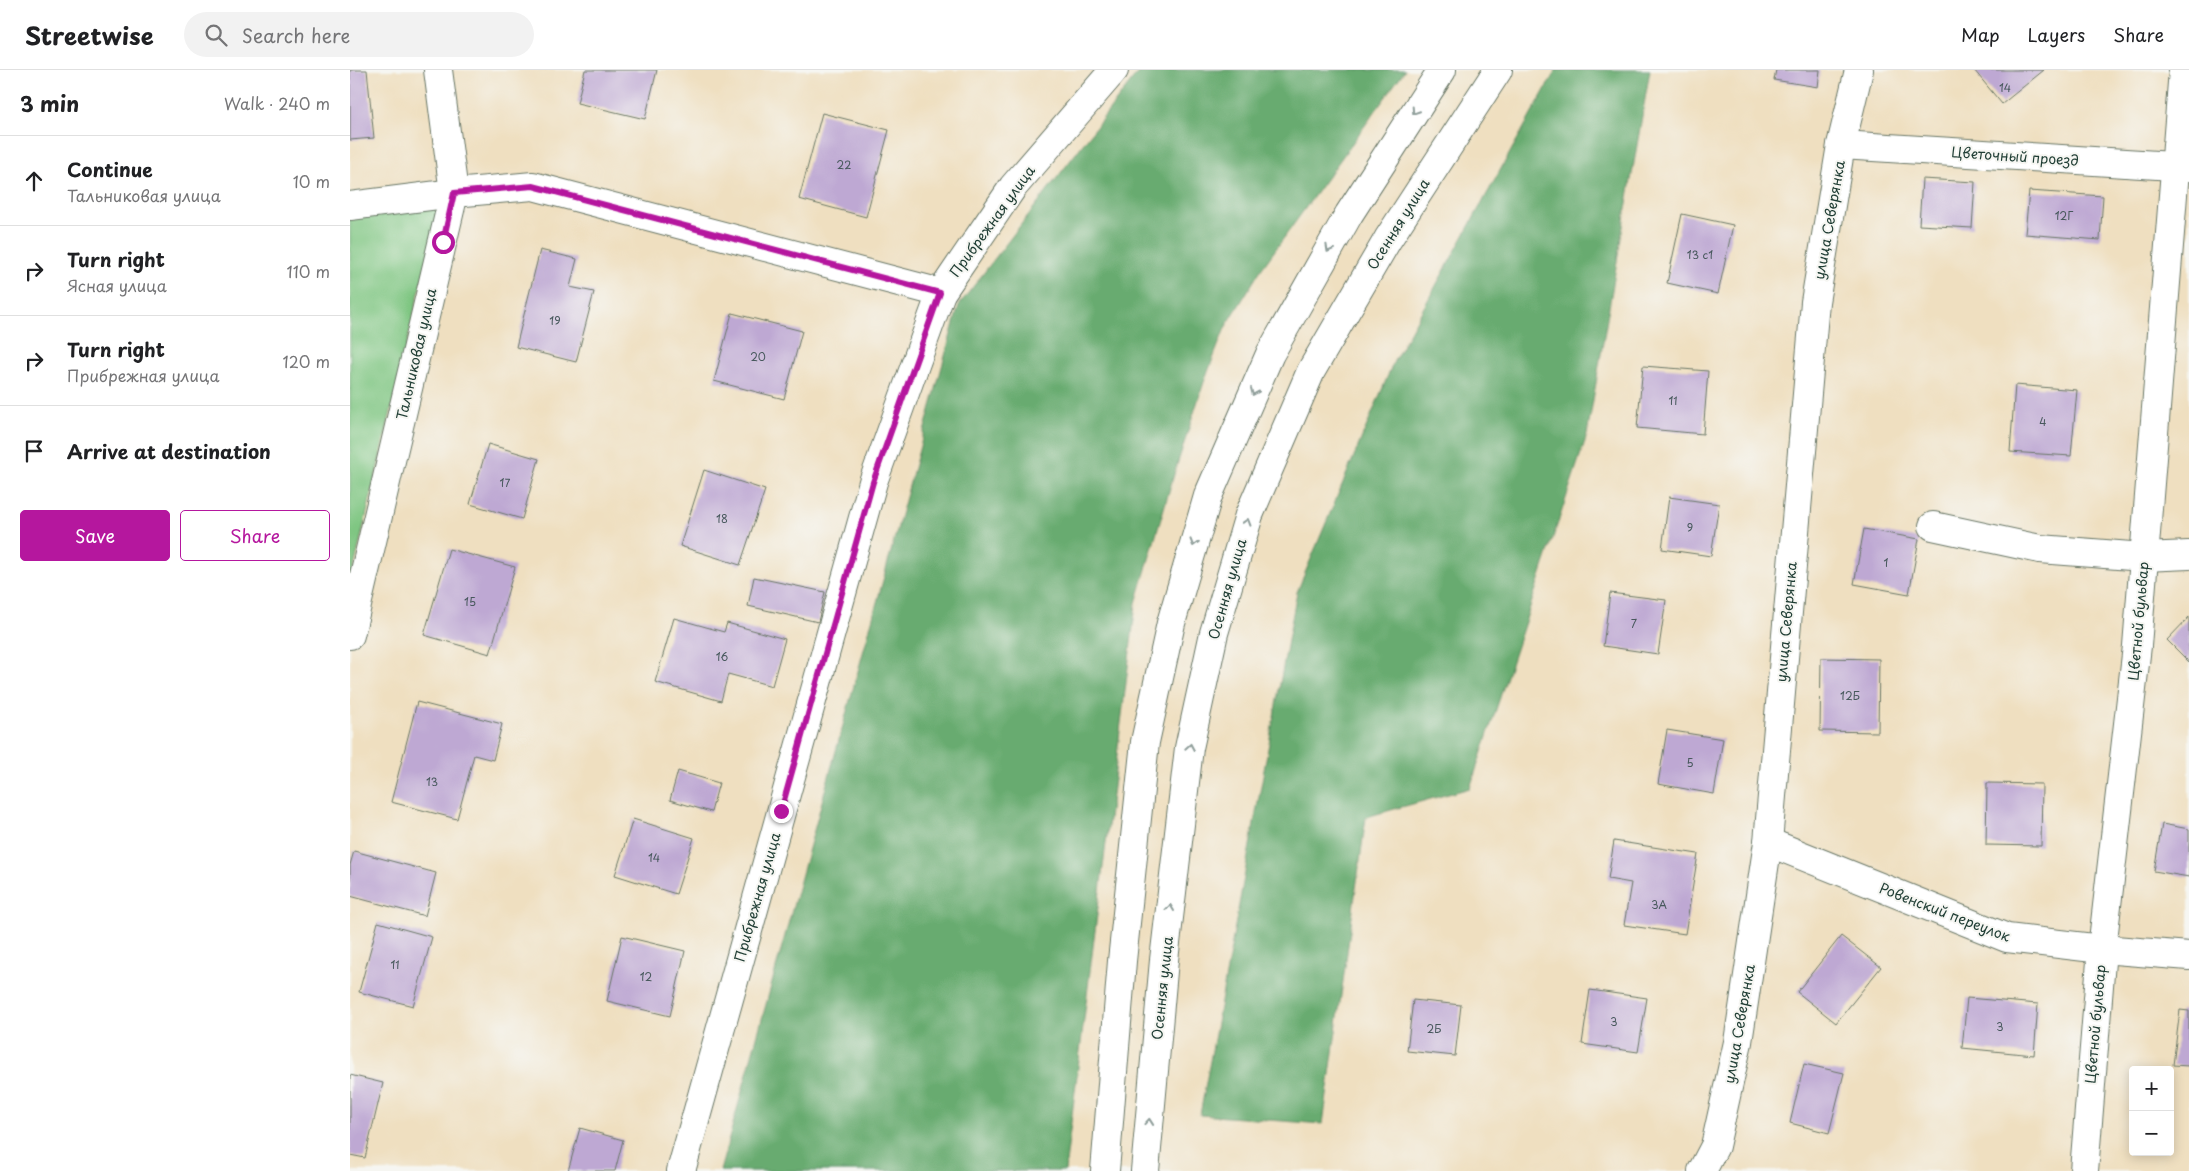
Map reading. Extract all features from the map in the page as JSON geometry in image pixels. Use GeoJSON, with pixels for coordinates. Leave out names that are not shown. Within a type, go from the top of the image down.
{"type":"FeatureCollection","features":[{"type":"Feature","properties":{"kind":"street","name":"Тальниковая улица"},"geometry":{"type":"LineString","coordinates":[[350,635],[454,193],[438,70]]}},
{"type":"Feature","properties":{"kind":"street","name":"Прибрежная улица"},"geometry":{"type":"LineString","coordinates":[[681,1171],[873,482],[940,293],[1014,187],[1114,70]]}},
{"type":"Feature","properties":{"kind":"street"},"geometry":{"type":"LineString","coordinates":[[1105,1171],[1122,961],[1145,742],[1171,623],[1208,496],[1270,354],[1349,214],[1442,70]]}},
{"type":"Feature","properties":{"kind":"street","name":"Осенняя улица"},"geometry":{"type":"LineString","coordinates":[[1145,1171],[1164,960],[1189,748],[1214,633],[1249,515],[1311,371],[1388,238],[1498,70]]}},
{"type":"Feature","properties":{"kind":"street","name":"улица Северянка"},"geometry":{"type":"LineString","coordinates":[[1702,1171],[1715,1146],[1738,1042],[1768,842],[1815,302],[1841,145],[1859,70]]}},
{"type":"Feature","properties":{"kind":"street","name":"Цветной бульвар"},"geometry":{"type":"LineString","coordinates":[[2084,1171],[2102,950],[2137,646],[2182,167],[2183,70]]}},
{"type":"Feature","properties":{"kind":"street","name":"Цветочный проезд"},"geometry":{"type":"LineString","coordinates":[[1841,145],[2182,167]]}},
{"type":"Feature","properties":{"kind":"street"},"geometry":{"type":"LineString","coordinates":[[350,206],[454,193],[533,186],[940,293]]}},
{"type":"Feature","properties":{"kind":"street"},"geometry":{"type":"LineString","coordinates":[[1933,526],[2040,549],[2144,556],[2189,555]]}},
{"type":"Feature","properties":{"kind":"street","name":"Ровенский переулок"},"geometry":{"type":"LineString","coordinates":[[1768,842],[2007,938],[2102,950],[2189,956]]}},
{"type":"Feature","properties":{"kind":"green space"},"geometry":{"type":"Polygon","coordinates":[[[1140,70],[1405,70],[1260,271],[1225,328],[1204,382],[1175,471],[1136,603],[1065,1171],[720,1171],[959,305],[1140,70]]]}},
{"type":"Feature","properties":{"kind":"green space"},"geometry":{"type":"Polygon","coordinates":[[[1556,70],[1650,70],[1587,435],[1470,788],[1366,817],[1323,1124],[1200,1115],[1297,592],[1394,361],[1556,70]]]}},
{"type":"Feature","properties":{"kind":"green space"},"geometry":{"type":"Polygon","coordinates":[[[440,204],[350,584],[350,217],[440,204]]]}},
{"type":"Feature","properties":{"kind":"building"},"geometry":{"type":"Polygon","coordinates":[[[350,70],[367,70],[374,138],[350,140],[350,70]]]}},
{"type":"Feature","properties":{"kind":"building"},"geometry":{"type":"Polygon","coordinates":[[[585,70],[657,70],[645,119],[577,103],[585,70]]]}},
{"type":"Feature","properties":{"kind":"building"},"geometry":{"type":"Polygon","coordinates":[[[1776,70],[1820,70],[1818,87],[1774,80],[1776,70]]]}},
{"type":"Feature","properties":{"kind":"building"},"geometry":{"type":"Polygon","coordinates":[[[1974,70],[2044,70],[2002,104],[1974,70]]]}},
{"type":"Feature","properties":{"kind":"building"},"geometry":{"type":"Polygon","coordinates":[[[822,113],[889,130],[866,217],[799,199],[822,113]]]}},
{"type":"Feature","properties":{"kind":"building"},"geometry":{"type":"Polygon","coordinates":[[[1922,179],[1975,182],[1972,228],[1919,225],[1922,179]]]}},
{"type":"Feature","properties":{"kind":"building"},"geometry":{"type":"Polygon","coordinates":[[[2029,191],[2103,196],[2100,240],[2025,234],[2029,191]]]}},
{"type":"Feature","properties":{"kind":"building"},"geometry":{"type":"Polygon","coordinates":[[[1682,214],[1733,225],[1718,294],[1667,283],[1682,214]]]}},
{"type":"Feature","properties":{"kind":"building"},"geometry":{"type":"Polygon","coordinates":[[[540,250],[577,259],[570,287],[594,292],[576,362],[516,347],[540,250]]]}},
{"type":"Feature","properties":{"kind":"building"},"geometry":{"type":"Polygon","coordinates":[[[732,313],[802,331],[784,399],[714,381],[732,313]]]}},
{"type":"Feature","properties":{"kind":"building"},"geometry":{"type":"Polygon","coordinates":[[[1643,366],[1708,371],[1703,434],[1637,428],[1643,366]]]}},
{"type":"Feature","properties":{"kind":"building"},"geometry":{"type":"Polygon","coordinates":[[[2015,385],[2077,390],[2071,456],[2010,452],[2015,385]]]}},
{"type":"Feature","properties":{"kind":"building"},"geometry":{"type":"Polygon","coordinates":[[[488,444],[539,459],[522,519],[470,504],[488,444]]]}},
{"type":"Feature","properties":{"kind":"building"},"geometry":{"type":"Polygon","coordinates":[[[704,470],[765,490],[740,565],[680,546],[704,470]]]}},
{"type":"Feature","properties":{"kind":"building"},"geometry":{"type":"Polygon","coordinates":[[[1669,497],[1719,504],[1711,556],[1662,549],[1669,497]]]}},
{"type":"Feature","properties":{"kind":"building"},"geometry":{"type":"Polygon","coordinates":[[[1864,529],[1919,539],[1909,594],[1854,584],[1864,529]]]}},
{"type":"Feature","properties":{"kind":"building"},"geometry":{"type":"Polygon","coordinates":[[[449,549],[515,567],[490,654],[424,635],[449,549]]]}},
{"type":"Feature","properties":{"kind":"building"},"geometry":{"type":"Polygon","coordinates":[[[754,577],[825,592],[818,622],[748,606],[754,577]]]}},
{"type":"Feature","properties":{"kind":"building"},"geometry":{"type":"Polygon","coordinates":[[[1610,593],[1666,600],[1658,654],[1603,646],[1610,593]]]}},
{"type":"Feature","properties":{"kind":"building"},"geometry":{"type":"Polygon","coordinates":[[[2189,617],[2189,662],[2167,640],[2189,617]]]}},
{"type":"Feature","properties":{"kind":"building"},"geometry":{"type":"Polygon","coordinates":[[[674,618],[724,632],[727,623],[785,639],[772,686],[728,674],[721,701],[655,682],[674,618]]]}},
{"type":"Feature","properties":{"kind":"building"},"geometry":{"type":"Polygon","coordinates":[[[1821,658],[1879,659],[1878,732],[1820,731],[1821,658]]]}},
{"type":"Feature","properties":{"kind":"building"},"geometry":{"type":"Polygon","coordinates":[[[417,702],[502,724],[493,760],[474,755],[457,819],[391,802],[417,702]]]}},
{"type":"Feature","properties":{"kind":"building"},"geometry":{"type":"Polygon","coordinates":[[[1667,730],[1723,739],[1714,794],[1658,784],[1667,730]]]}},
{"type":"Feature","properties":{"kind":"building"},"geometry":{"type":"Polygon","coordinates":[[[678,771],[719,783],[711,812],[670,800],[678,771]]]}},
{"type":"Feature","properties":{"kind":"building"},"geometry":{"type":"Polygon","coordinates":[[[1987,783],[2042,784],[2041,846],[1986,845],[1987,783]]]}},
{"type":"Feature","properties":{"kind":"building"},"geometry":{"type":"Polygon","coordinates":[[[633,819],[694,838],[676,894],[615,875],[633,819]]]}},
{"type":"Feature","properties":{"kind":"building"},"geometry":{"type":"Polygon","coordinates":[[[2162,824],[2189,829],[2189,877],[2154,871],[2162,824]]]}},
{"type":"Feature","properties":{"kind":"building"},"geometry":{"type":"Polygon","coordinates":[[[1614,841],[1698,854],[1685,934],[1624,925],[1631,883],[1608,879],[1614,841]]]}},
{"type":"Feature","properties":{"kind":"building"},"geometry":{"type":"Polygon","coordinates":[[[354,851],[436,873],[425,916],[350,896],[350,865],[354,851]]]}},
{"type":"Feature","properties":{"kind":"building"},"geometry":{"type":"Polygon","coordinates":[[[378,922],[432,937],[413,1006],[359,992],[378,922]]]}},
{"type":"Feature","properties":{"kind":"building"},"geometry":{"type":"Polygon","coordinates":[[[622,936],[685,951],[670,1016],[607,1001],[622,936]]]}},
{"type":"Feature","properties":{"kind":"building"},"geometry":{"type":"Polygon","coordinates":[[[1841,936],[1881,967],[1836,1023],[1797,992],[1841,936]]]}},
{"type":"Feature","properties":{"kind":"building"},"geometry":{"type":"Polygon","coordinates":[[[1590,990],[1647,998],[1638,1052],[1582,1044],[1590,990]]]}},
{"type":"Feature","properties":{"kind":"building"},"geometry":{"type":"Polygon","coordinates":[[[1967,998],[2038,1004],[2034,1055],[1962,1048],[1967,998]]]}},
{"type":"Feature","properties":{"kind":"building"},"geometry":{"type":"Polygon","coordinates":[[[1413,1000],[1461,1005],[1455,1056],[1407,1051],[1413,1000]]]}},
{"type":"Feature","properties":{"kind":"building"},"geometry":{"type":"Polygon","coordinates":[[[2180,1010],[2189,1011],[2189,1066],[2173,1065],[2180,1010]]]}},
{"type":"Feature","properties":{"kind":"building"},"geometry":{"type":"Polygon","coordinates":[[[1804,1064],[1844,1073],[1829,1133],[1790,1123],[1804,1064]]]}},
{"type":"Feature","properties":{"kind":"building"},"geometry":{"type":"Polygon","coordinates":[[[350,1075],[383,1083],[365,1158],[350,1155],[350,1075]]]}},
{"type":"Feature","properties":{"kind":"building"},"geometry":{"type":"Polygon","coordinates":[[[580,1128],[623,1140],[615,1171],[568,1171],[580,1128]]]}},
{"type":"Feature","properties":{"kind":"route"},"geometry":{"type":"LineString","coordinates":[[443,242],[454,193],[533,186],[940,293],[873,482],[781,811]]}}]}
